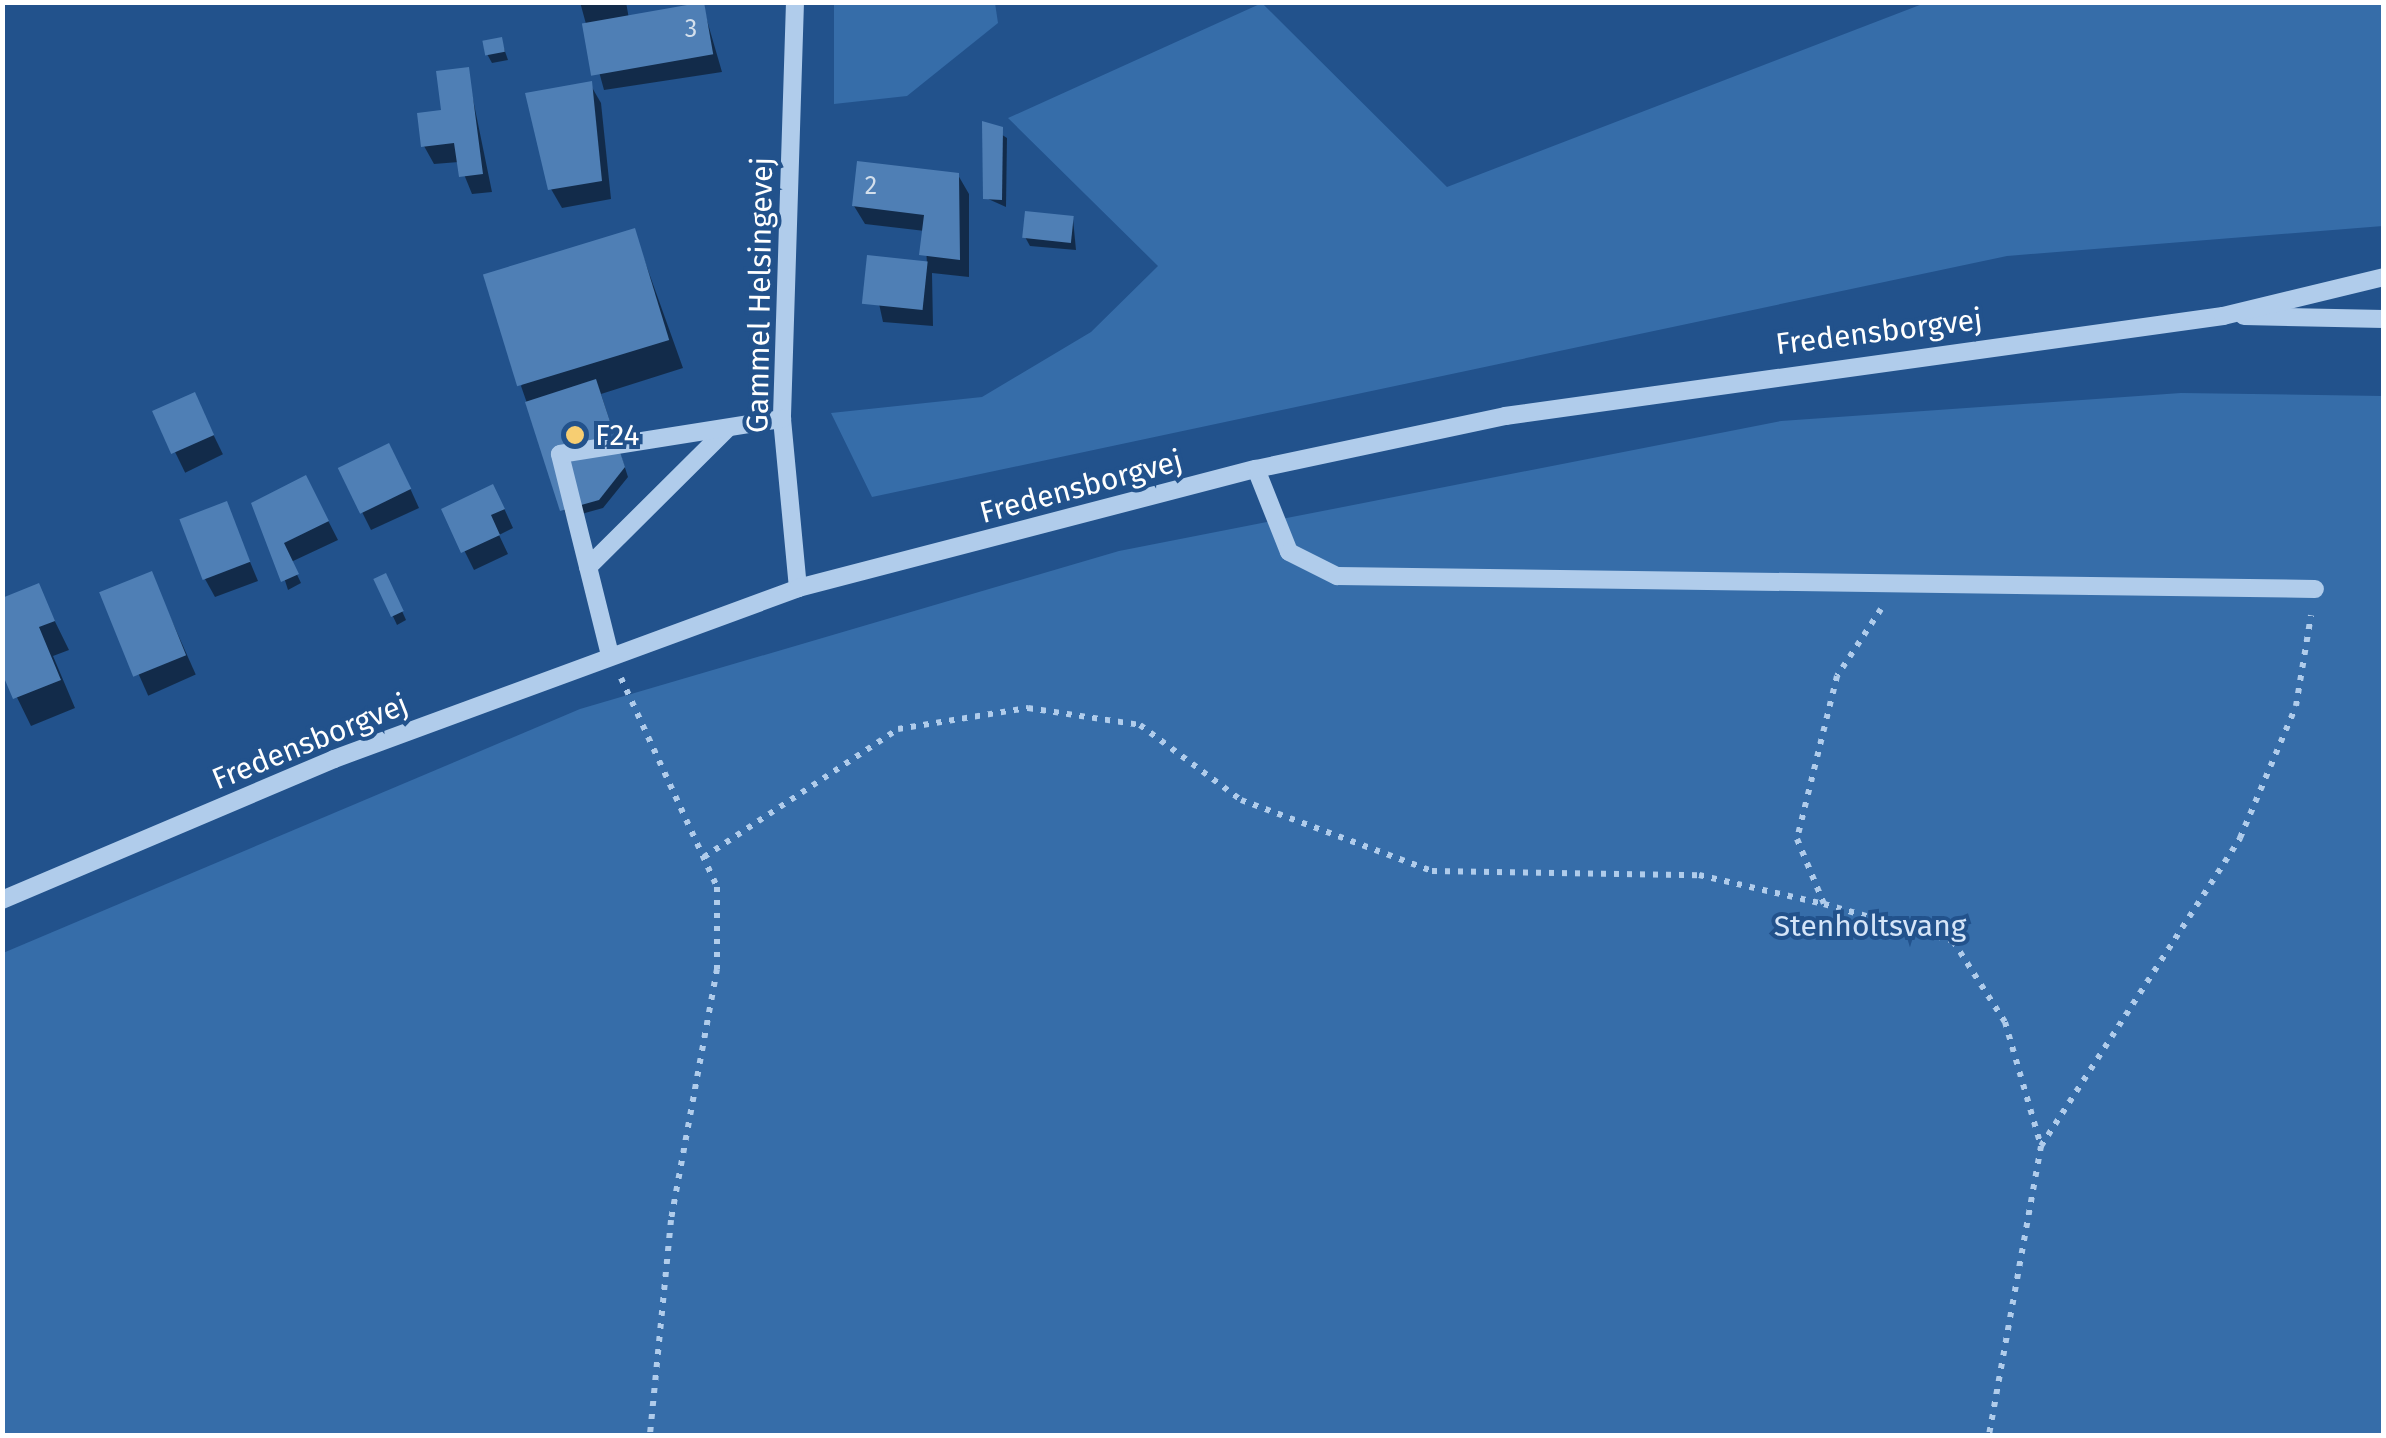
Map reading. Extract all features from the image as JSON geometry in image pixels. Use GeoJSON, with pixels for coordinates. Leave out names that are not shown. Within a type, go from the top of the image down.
{"type":"FeatureCollection","features":[{"type":"Feature","properties":{"kind":"street","name":"Gammel Helsingevej"},"geometry":{"type":"LineString","coordinates":[[795,2],[782,420],[798,588]]}},
{"type":"Feature","properties":{"kind":"street","name":"Fredensborgvej"},"geometry":{"type":"LineString","coordinates":[[2,900],[610,655],[798,588],[1256,470],[1802,368],[2224,316],[2384,277]]}},
{"type":"Feature","properties":{"kind":"street","name":"Fredensborgvej"},"geometry":{"type":"LineString","coordinates":[[2224,316],[2384,319]]}},
{"type":"Feature","properties":{"kind":"street"},"geometry":{"type":"LineString","coordinates":[[610,655],[560,454],[782,420]]}},
{"type":"Feature","properties":{"kind":"street"},"geometry":{"type":"LineString","coordinates":[[588,567],[729,428]]}},
{"type":"Feature","properties":{"kind":"street"},"geometry":{"type":"LineString","coordinates":[[1256,470],[1289,552],[1338,576],[1895,588],[2315,589]]}},
{"type":"Feature","properties":{"kind":"path"},"geometry":{"type":"LineString","coordinates":[[1824,904],[1797,839],[1808,775],[1837,676],[1895,588]]}},
{"type":"Feature","properties":{"kind":"path"},"geometry":{"type":"LineString","coordinates":[[1988,1436],[2041,1146],[2240,838],[2296,706],[2315,589]]}},
{"type":"Feature","properties":{"kind":"path"},"geometry":{"type":"LineString","coordinates":[[610,655],[718,886],[717,969],[671,1220],[650,1436]]}},
{"type":"Feature","properties":{"kind":"path"},"geometry":{"type":"LineString","coordinates":[[704,857],[898,728],[1028,708],[1140,725],[1241,800],[1432,870],[1699,875],[1824,904],[1953,941],[2006,1022],[2041,1146]]}},
{"type":"Feature","properties":{"kind":"green space"},"geometry":{"type":"Polygon","coordinates":[[[834,3],[995,3],[998,23],[907,96],[834,104],[834,3]]]}},
{"type":"Feature","properties":{"kind":"green space"},"geometry":{"type":"Polygon","coordinates":[[[1262,3],[1447,187],[1925,3],[2383,3],[2383,226],[2007,256],[872,497],[831,413],[982,397],[1091,332],[1158,266],[1008,118],[1262,3]]]}},
{"type":"Feature","properties":{"kind":"green space","name":"Stenholtsvang"},"geometry":{"type":"Polygon","coordinates":[[[2181,393],[2383,396],[2383,1435],[3,1436],[3,953],[580,709],[1119,551],[1781,421],[2181,393]]]}},
{"type":"Feature","properties":{"kind":"building"},"geometry":{"type":"Polygon","coordinates":[[[704,2],[713,54],[591,76],[582,24],[704,2]]]}},
{"type":"Feature","properties":{"kind":"building"},"geometry":{"type":"Polygon","coordinates":[[[502,37],[505,52],[485,56],[482,41],[502,37]]]}},
{"type":"Feature","properties":{"kind":"building"},"geometry":{"type":"Polygon","coordinates":[[[469,67],[483,174],[459,177],[454,143],[421,147],[417,113],[441,110],[436,71],[469,67]]]}},
{"type":"Feature","properties":{"kind":"building"},"geometry":{"type":"Polygon","coordinates":[[[592,81],[602,181],[548,190],[525,93],[592,81]]]}},
{"type":"Feature","properties":{"kind":"building"},"geometry":{"type":"Polygon","coordinates":[[[982,121],[1003,127],[1002,200],[983,199],[982,121]]]}},
{"type":"Feature","properties":{"kind":"building"},"geometry":{"type":"Polygon","coordinates":[[[857,161],[959,173],[960,260],[919,255],[924,215],[852,206],[857,161]]]}},
{"type":"Feature","properties":{"kind":"building"},"geometry":{"type":"Polygon","coordinates":[[[1025,211],[1074,216],[1071,243],[1022,238],[1025,211]]]}},
{"type":"Feature","properties":{"kind":"building"},"geometry":{"type":"Polygon","coordinates":[[[635,228],[669,340],[517,386],[483,274],[635,228]]]}},
{"type":"Feature","properties":{"kind":"building"},"geometry":{"type":"Polygon","coordinates":[[[867,255],[928,261],[923,310],[862,304],[867,255]]]}},
{"type":"Feature","properties":{"kind":"building","name":"F24"},"geometry":{"type":"Polygon","coordinates":[[[596,379],[625,467],[599,500],[560,511],[525,402],[596,379]]]}},
{"type":"Feature","properties":{"kind":"building"},"geometry":{"type":"Polygon","coordinates":[[[195,392],[214,435],[171,454],[152,411],[195,392]]]}},
{"type":"Feature","properties":{"kind":"building"},"geometry":{"type":"Polygon","coordinates":[[[389,443],[411,489],[360,514],[338,468],[389,443]]]}},
{"type":"Feature","properties":{"kind":"building"},"geometry":{"type":"Polygon","coordinates":[[[306,475],[329,521],[284,543],[299,574],[281,582],[251,503],[306,475]]]}},
{"type":"Feature","properties":{"kind":"building"},"geometry":{"type":"Polygon","coordinates":[[[493,484],[505,509],[491,515],[500,535],[461,553],[441,509],[493,484]]]}},
{"type":"Feature","properties":{"kind":"building"},"geometry":{"type":"Polygon","coordinates":[[[227,501],[250,562],[203,580],[179,519],[227,501]]]}},
{"type":"Feature","properties":{"kind":"building"},"geometry":{"type":"Polygon","coordinates":[[[152,571],[186,655],[133,677],[99,592],[152,571]]]}},
{"type":"Feature","properties":{"kind":"building"},"geometry":{"type":"Polygon","coordinates":[[[386,573],[404,611],[391,617],[373,579],[386,573]]]}},
{"type":"Feature","properties":{"kind":"building"},"geometry":{"type":"Polygon","coordinates":[[[39,583],[55,621],[39,627],[61,680],[13,699],[2,673],[2,598],[39,583]]]}},
{"type":"Feature","properties":{"kind":"place","name":"F24"},"geometry":{"type":"Point","coordinates":[575,435]}}]}
